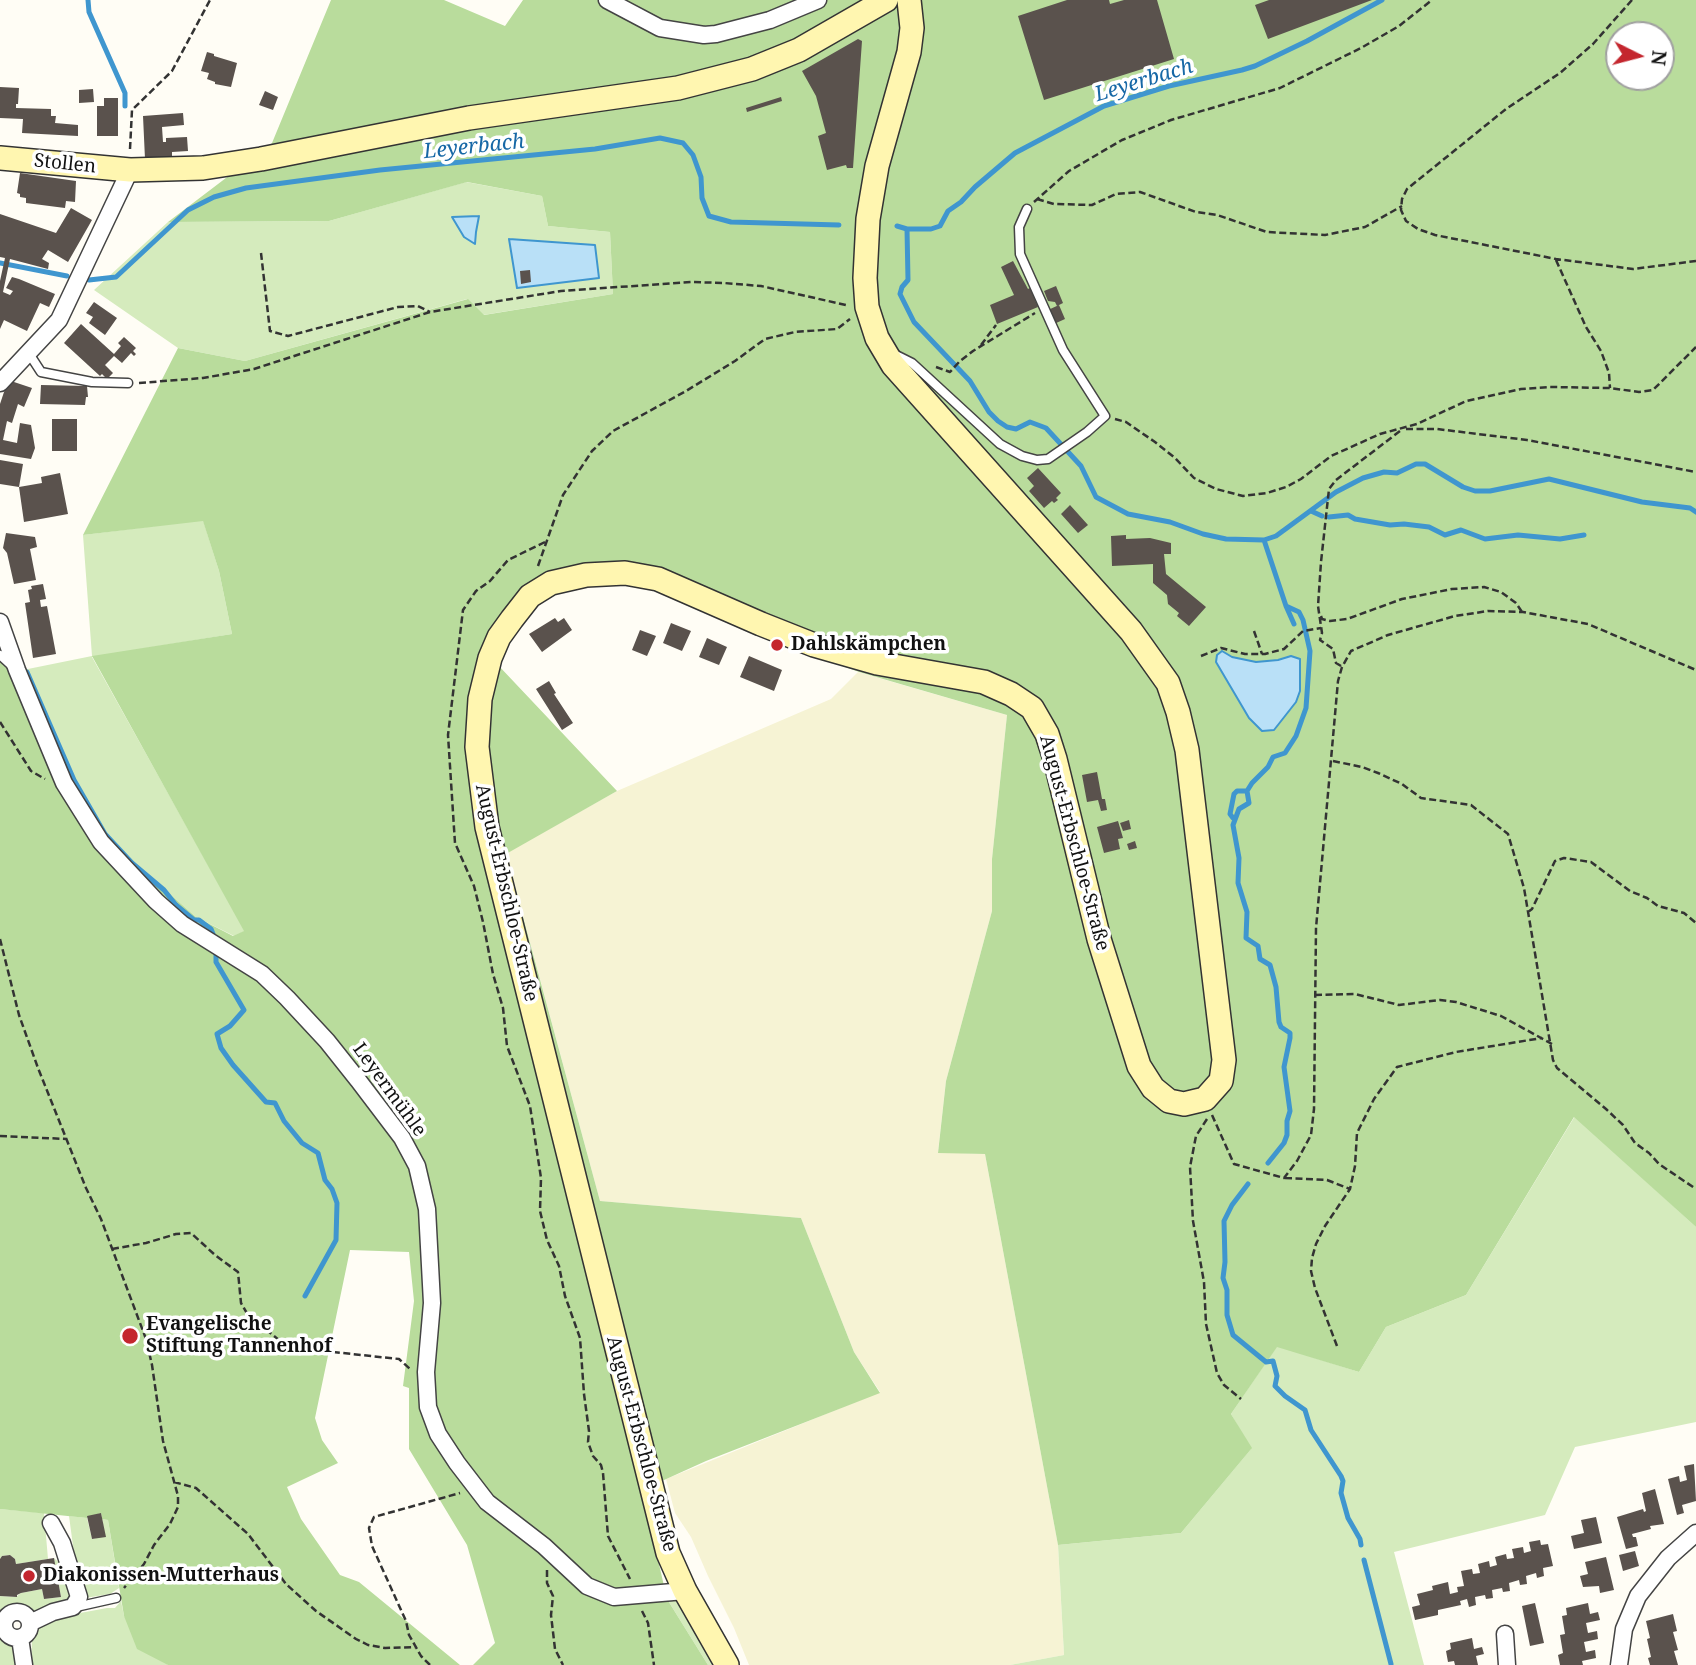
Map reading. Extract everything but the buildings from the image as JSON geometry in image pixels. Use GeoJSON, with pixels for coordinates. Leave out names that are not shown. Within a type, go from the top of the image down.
{"type":"FeatureCollection","features":[{"type":"Feature","properties":{"kind":"main road","name":"Stollen"},"geometry":{"type":"LineString","coordinates":[[0,158],[130,170],[202,168],[469,118],[716,80],[799,50],[886,0]]}},
{"type":"Feature","properties":{"kind":"main road","name":"August-Erbschloe-Straße"},"geometry":{"type":"LineString","coordinates":[[727,1665],[685,1591],[668,1553],[487,827],[477,747],[480,699],[490,658],[499,637],[530,596],[551,583],[586,575],[625,573],[658,579],[814,645],[877,663],[984,682],[1011,694],[1032,708],[1047,734],[1055,759],[1099,939],[1139,1066],[1153,1088],[1169,1101],[1184,1104],[1205,1099],[1221,1081],[1224,1059],[1187,750],[1168,684],[1131,631],[893,365],[882,348],[867,307],[865,278],[868,219],[877,166],[909,52],[912,29],[909,0]]}},
{"type":"Feature","properties":{"kind":"street"},"geometry":{"type":"LineString","coordinates":[[607,0],[643,20],[676,31],[704,35],[741,29],[818,0]]}},
{"type":"Feature","properties":{"kind":"street","name":"Stollen"},"geometry":{"type":"LineString","coordinates":[[27,352],[59,320],[130,170]]}},
{"type":"Feature","properties":{"kind":"street"},"geometry":{"type":"LineString","coordinates":[[0,383],[27,352]]}},
{"type":"Feature","properties":{"kind":"street","name":"Leyermühle"},"geometry":{"type":"LineString","coordinates":[[0,622],[61,775],[101,842],[182,924],[262,974],[327,1041],[402,1138],[417,1166],[427,1209],[432,1303],[426,1379],[428,1407],[438,1434],[457,1463],[488,1502],[550,1551],[587,1586],[614,1597],[685,1591]]}},
{"type":"Feature","properties":{"kind":"street"},"geometry":{"type":"LineString","coordinates":[[32,1622],[18,1611],[8,1616],[3,1622],[2,1630],[20,1638],[29,1632],[32,1622],[53,1612],[73,1607],[79,1597],[62,1543],[51,1523]]}},
{"type":"Feature","properties":{"kind":"street"},"geometry":{"type":"LineString","coordinates":[[1619,1665],[1624,1629],[1638,1596],[1668,1558],[1696,1532]]}},
{"type":"Feature","properties":{"kind":"street"},"geometry":{"type":"LineString","coordinates":[[1504,1634],[1507,1665]]}},
{"type":"Feature","properties":{"kind":"street"},"geometry":{"type":"LineString","coordinates":[[20,1638],[24,1665]]}},
{"type":"Feature","properties":{"kind":"lane"},"geometry":{"type":"LineString","coordinates":[[882,348],[912,363],[1000,444],[1022,456],[1037,460],[1048,459],[1105,416],[1063,350],[1020,254],[1019,227],[1027,209]]}},
{"type":"Feature","properties":{"kind":"lane"},"geometry":{"type":"LineString","coordinates":[[27,352],[41,372],[92,382],[128,383]]}},
{"type":"Feature","properties":{"kind":"lane"},"geometry":{"type":"LineString","coordinates":[[0,655],[17,670]]}},
{"type":"Feature","properties":{"kind":"lane"},"geometry":{"type":"LineString","coordinates":[[73,1607],[116,1598]]}},
{"type":"Feature","properties":{"kind":"path"},"geometry":{"type":"LineString","coordinates":[[130,170],[132,110],[172,71],[211,0]]}},
{"type":"Feature","properties":{"kind":"path"},"geometry":{"type":"LineString","coordinates":[[1027,209],[1069,172],[1122,140],[1171,121],[1254,98],[1290,84],[1399,26],[1432,0]]}},
{"type":"Feature","properties":{"kind":"path"},"geometry":{"type":"LineString","coordinates":[[1632,0],[1593,44],[1560,73],[1506,109],[1407,189],[1402,205],[1406,221],[1435,235],[1556,259],[1633,269],[1696,261]]}},
{"type":"Feature","properties":{"kind":"path"},"geometry":{"type":"LineString","coordinates":[[1037,199],[1054,204],[1092,205],[1115,194],[1140,192],[1196,212],[1217,215],[1267,232],[1325,235],[1365,227],[1402,205]]}},
{"type":"Feature","properties":{"kind":"path"},"geometry":{"type":"LineString","coordinates":[[261,253],[270,331],[289,337],[398,307],[418,306],[430,312]]}},
{"type":"Feature","properties":{"kind":"path"},"geometry":{"type":"LineString","coordinates":[[1556,259],[1586,327],[1601,351],[1609,373],[1610,388]]}},
{"type":"Feature","properties":{"kind":"path"},"geometry":{"type":"LineString","coordinates":[[128,383],[203,378],[254,369],[430,312],[561,290],[691,282],[761,286],[843,305]]}},
{"type":"Feature","properties":{"kind":"path"},"geometry":{"type":"LineString","coordinates":[[544,588],[536,577],[545,542],[563,495],[592,451],[613,431],[687,391],[736,361],[765,339],[795,332],[836,329],[867,307]]}},
{"type":"Feature","properties":{"kind":"path"},"geometry":{"type":"LineString","coordinates":[[950,372],[980,346],[1044,308]]}},
{"type":"Feature","properties":{"kind":"path"},"geometry":{"type":"LineString","coordinates":[[980,346],[996,326]]}},
{"type":"Feature","properties":{"kind":"path"},"geometry":{"type":"LineString","coordinates":[[1105,416],[1126,422],[1155,442],[1194,478],[1216,489],[1243,496],[1286,487],[1331,456],[1380,434],[1403,429],[1466,401],[1521,389],[1610,388],[1639,392],[1653,390],[1696,346]]}},
{"type":"Feature","properties":{"kind":"path"},"geometry":{"type":"LineString","coordinates":[[1342,667],[1336,663],[1333,649],[1320,640],[1321,562],[1328,492],[1336,480],[1403,429],[1437,429],[1527,440],[1696,472]]}},
{"type":"Feature","properties":{"kind":"path"},"geometry":{"type":"LineString","coordinates":[[1320,613],[1322,619],[1330,621],[1347,619],[1402,599],[1452,589],[1484,587],[1501,592],[1523,612]]}},
{"type":"Feature","properties":{"kind":"path"},"geometry":{"type":"LineString","coordinates":[[1284,1178],[1311,1135],[1314,1109],[1316,928],[1338,681],[1351,651],[1388,635],[1455,616],[1488,611],[1523,612],[1588,624],[1696,670]]}},
{"type":"Feature","properties":{"kind":"path"},"geometry":{"type":"LineString","coordinates":[[1201,656],[1221,648],[1245,654],[1262,654],[1284,649],[1303,631],[1321,628]]}},
{"type":"Feature","properties":{"kind":"path"},"geometry":{"type":"LineString","coordinates":[[1254,631],[1262,654]]}},
{"type":"Feature","properties":{"kind":"path"},"geometry":{"type":"LineString","coordinates":[[0,722],[31,771],[41,779],[61,775]]}},
{"type":"Feature","properties":{"kind":"path"},"geometry":{"type":"LineString","coordinates":[[1332,761],[1362,767],[1402,785],[1421,798],[1471,805],[1508,834],[1524,888],[1557,1068],[1606,1109],[1623,1125],[1635,1143],[1659,1164],[1696,1189]]}},
{"type":"Feature","properties":{"kind":"path"},"geometry":{"type":"LineString","coordinates":[[1528,912],[1532,909],[1555,861],[1564,858],[1591,862],[1629,891],[1658,906],[1684,914],[1696,923]]}},
{"type":"Feature","properties":{"kind":"path"},"geometry":{"type":"LineString","coordinates":[[0,939],[19,1015],[146,1339],[163,1441],[178,1496],[176,1515],[144,1564],[116,1598]]}},
{"type":"Feature","properties":{"kind":"path"},"geometry":{"type":"LineString","coordinates":[[1315,995],[1354,994],[1399,1005],[1440,1000],[1456,1002],[1501,1016],[1552,1044]]}},
{"type":"Feature","properties":{"kind":"path"},"geometry":{"type":"LineString","coordinates":[[1337,1346],[1321,1308],[1311,1271],[1316,1244],[1350,1189],[1355,1166],[1357,1133],[1374,1099],[1397,1067],[1455,1052],[1542,1038]]}},
{"type":"Feature","properties":{"kind":"path"},"geometry":{"type":"LineString","coordinates":[[1241,1399],[1224,1385],[1217,1373],[1206,1324],[1204,1282],[1193,1221],[1190,1180],[1196,1136],[1211,1113],[1234,1164],[1284,1178],[1327,1180],[1350,1189]]}},
{"type":"Feature","properties":{"kind":"path"},"geometry":{"type":"LineString","coordinates":[[0,1136],[67,1139]]}},
{"type":"Feature","properties":{"kind":"path"},"geometry":{"type":"LineString","coordinates":[[112,1249],[146,1243],[168,1235],[191,1233],[238,1272],[242,1303],[248,1315],[284,1344],[307,1352],[399,1359],[426,1379]]}},
{"type":"Feature","properties":{"kind":"path"},"geometry":{"type":"LineString","coordinates":[[174,1482],[196,1488],[248,1534],[286,1584],[316,1611],[356,1639],[385,1648],[416,1647]]}},
{"type":"Feature","properties":{"kind":"path"},"geometry":{"type":"LineString","coordinates":[[430,1665],[416,1647],[372,1546],[369,1528],[374,1517],[470,1490]]}},
{"type":"Feature","properties":{"kind":"path"},"geometry":{"type":"LineString","coordinates":[[550,1551],[546,1559],[547,1583],[553,1596],[551,1615],[555,1648],[563,1665]]}},
{"type":"Feature","properties":{"kind":"path"},"geometry":{"type":"LineString","coordinates":[[637,1595],[648,1623],[654,1665]]}},
{"type":"Feature","properties":{"kind":"shaded area"},"geometry":{"type":"Polygon","coordinates":[[[858,672],[1007,715],[992,859],[992,911],[946,1081],[938,1152],[985,1154],[1058,1545],[1064,1655],[1010,1665],[749,1665],[691,1537],[675,1513],[666,1479],[880,1392],[854,1352],[801,1218],[600,1201],[506,853],[617,791],[831,699],[858,672]]]}},
{"type":"Feature","properties":{"kind":"green space"},"geometry":{"type":"Polygon","coordinates":[[[331,0],[444,0],[505,26],[523,0],[1696,0],[1696,1227],[1574,1117],[1466,1295],[1386,1327],[1359,1372],[1277,1347],[1231,1414],[1252,1448],[1181,1533],[1058,1545],[985,1154],[938,1153],[946,1081],[992,911],[992,859],[1007,715],[859,672],[782,644],[663,588],[605,582],[551,594],[532,610],[511,634],[498,665],[617,791],[506,854],[600,1201],[801,1218],[854,1352],[880,1393],[706,1461],[642,1490],[667,1599],[708,1665],[473,1665],[495,1643],[467,1545],[409,1449],[409,1388],[403,1386],[414,1301],[409,1252],[350,1250],[315,1418],[322,1440],[338,1463],[287,1487],[301,1519],[340,1575],[359,1582],[460,1665],[168,1665],[137,1649],[124,1616],[108,1520],[102,1519],[101,1513],[87,1518],[0,1509],[0,654],[50,729],[72,781],[109,837],[196,917],[233,936],[244,931],[92,656],[232,634],[219,571],[203,521],[83,535],[178,348],[245,361],[468,299],[484,315],[613,294],[610,232],[548,226],[542,196],[467,182],[329,221],[168,222],[272,143],[331,0]]]}},
{"type":"Feature","properties":{"kind":"green space"},"geometry":{"type":"Polygon","coordinates":[[[466,182],[542,196],[548,226],[610,232],[613,294],[483,315],[467,299],[245,361],[178,348],[94,290],[168,222],[329,221],[466,182]]]}},
{"type":"Feature","properties":{"kind":"green space"},"geometry":{"type":"Polygon","coordinates":[[[203,520],[219,571],[232,634],[92,657],[245,931],[234,936],[196,917],[109,837],[72,781],[23,670],[92,656],[83,535],[203,520]]]}},
{"type":"Feature","properties":{"kind":"green space"},"geometry":{"type":"Polygon","coordinates":[[[1575,1116],[1696,1227],[1696,1422],[1575,1447],[1545,1515],[1394,1552],[1424,1665],[1010,1665],[1064,1655],[1058,1545],[1181,1533],[1251,1449],[1231,1414],[1277,1346],[1359,1372],[1386,1327],[1466,1295],[1575,1116]]]}},
{"type":"Feature","properties":{"kind":"green space"},"geometry":{"type":"Polygon","coordinates":[[[0,1509],[44,1513],[48,1559],[16,1564],[10,1555],[0,1559],[0,1509]]]}},
{"type":"Feature","properties":{"kind":"green space"},"geometry":{"type":"Polygon","coordinates":[[[69,1516],[87,1518],[92,1539],[105,1536],[102,1519],[108,1520],[119,1588],[110,1594],[85,1598],[84,1577],[76,1568],[69,1516]]]}},
{"type":"Feature","properties":{"kind":"green space"},"geometry":{"type":"Polygon","coordinates":[[[54,1558],[65,1568],[71,1597],[66,1603],[33,1613],[23,1604],[5,1606],[0,1620],[0,1596],[16,1597],[21,1593],[42,1589],[44,1599],[61,1597],[54,1558]]]}},
{"type":"Feature","properties":{"kind":"green space"},"geometry":{"type":"Polygon","coordinates":[[[678,1598],[719,1665],[708,1665],[667,1599],[678,1598]]]}},
{"type":"Feature","properties":{"kind":"green space"},"geometry":{"type":"Polygon","coordinates":[[[121,1601],[124,1616],[168,1665],[31,1665],[32,1640],[42,1625],[64,1616],[115,1608],[121,1601]]]}},
{"type":"Feature","properties":{"kind":"green space"},"geometry":{"type":"Polygon","coordinates":[[[0,1638],[12,1646],[16,1665],[0,1665],[0,1638]]]}},
{"type":"Feature","properties":{"kind":"water"},"geometry":{"type":"Polygon","coordinates":[[[479,216],[475,244],[464,237],[452,217],[479,216]]]}},
{"type":"Feature","properties":{"kind":"water"},"geometry":{"type":"Polygon","coordinates":[[[509,239],[595,245],[599,278],[517,288],[509,239]]]}},
{"type":"Feature","properties":{"kind":"water"},"geometry":{"type":"Polygon","coordinates":[[[1222,651],[1232,657],[1256,662],[1291,656],[1300,659],[1300,691],[1296,702],[1274,730],[1262,731],[1249,718],[1216,662],[1217,655],[1222,651]]]}},
{"type":"Feature","properties":{"kind":"waterway"},"geometry":{"type":"LineString","coordinates":[[88,0],[89,12],[125,93],[125,106]]}},
{"type":"Feature","properties":{"kind":"waterway","name":"Leyerbach"},"geometry":{"type":"LineString","coordinates":[[897,226],[907,229],[931,229],[940,226],[948,211],[1015,153],[1104,106],[1169,86],[1255,66],[1382,0]]}},
{"type":"Feature","properties":{"kind":"waterway","name":"Leyerbach"},"geometry":{"type":"LineString","coordinates":[[89,280],[116,277],[188,210],[214,197],[246,188],[380,170],[595,149],[660,138],[683,143],[693,155],[701,177],[702,198],[709,216],[731,222],[839,225]]}},
{"type":"Feature","properties":{"kind":"waterway"},"geometry":{"type":"LineString","coordinates":[[907,229],[908,280],[900,294],[914,322],[970,381],[989,412],[998,421],[1016,429],[1030,422],[1046,428],[1081,466],[1096,497],[1128,514],[1170,522],[1226,539],[1264,540],[1276,536],[1336,492],[1363,478],[1384,472],[1397,473],[1416,464],[1425,464],[1463,487],[1475,491],[1490,491],[1549,479],[1642,502],[1690,508],[1696,512]]}},
{"type":"Feature","properties":{"kind":"waterway","name":"Leyerbach"},"geometry":{"type":"LineString","coordinates":[[0,263],[67,276]]}},
{"type":"Feature","properties":{"kind":"waterway"},"geometry":{"type":"LineString","coordinates":[[1311,511],[1322,516]]}},
{"type":"Feature","properties":{"kind":"waterway"},"geometry":{"type":"LineString","coordinates":[[1329,517],[1348,515],[1355,519],[1390,525],[1429,527],[1445,535],[1461,530],[1485,539],[1518,535],[1560,539],[1584,535]]}},
{"type":"Feature","properties":{"kind":"waterway"},"geometry":{"type":"LineString","coordinates":[[1264,540],[1286,606],[1299,612],[1303,620],[1310,651],[1306,708],[1296,736],[1285,753],[1273,757],[1268,767],[1252,783],[1247,791],[1249,803],[1239,809],[1233,825],[1239,858],[1238,883],[1247,912],[1246,938],[1258,946],[1260,959],[1270,965],[1276,987],[1279,1022],[1281,1027],[1290,1033],[1284,1067],[1290,1111],[1287,1135],[1268,1163]]}},
{"type":"Feature","properties":{"kind":"waterway"},"geometry":{"type":"LineString","coordinates":[[1286,606],[1294,624]]}},
{"type":"Feature","properties":{"kind":"waterway"},"geometry":{"type":"LineString","coordinates":[[27,672],[74,780],[105,834],[132,863],[164,890],[176,905],[194,920],[199,920],[211,929],[213,934]]}},
{"type":"Feature","properties":{"kind":"waterway"},"geometry":{"type":"LineString","coordinates":[[1233,818],[1230,814],[1234,794],[1237,791],[1247,791]]}},
{"type":"Feature","properties":{"kind":"waterway"},"geometry":{"type":"LineString","coordinates":[[216,955],[216,962],[244,1010],[230,1026],[217,1034],[221,1048],[266,1102],[275,1103],[284,1121],[302,1143],[318,1153],[325,1180],[337,1203],[336,1240],[305,1296]]}},
{"type":"Feature","properties":{"kind":"waterway"},"geometry":{"type":"LineString","coordinates":[[1248,1184],[1224,1221],[1223,1278],[1227,1290],[1227,1315],[1233,1335],[1266,1362],[1273,1361],[1277,1376],[1275,1386],[1305,1410],[1311,1430],[1341,1476],[1341,1493],[1348,1518],[1361,1545]]}},
{"type":"Feature","properties":{"kind":"waterway"},"geometry":{"type":"LineString","coordinates":[[1364,1560],[1391,1664]]}},
{"type":"Feature","properties":{"kind":"place","name":"Dahlskämpchen"},"geometry":{"type":"Point","coordinates":[777,645]}},
{"type":"Feature","properties":{"kind":"place","name":"Evangelische Stiftung Tannenhof"},"geometry":{"type":"Point","coordinates":[130,1336]}},
{"type":"Feature","properties":{"kind":"place","name":"Diakonissen-Mutterhaus"},"geometry":{"type":"Point","coordinates":[29,1576]}}]}
